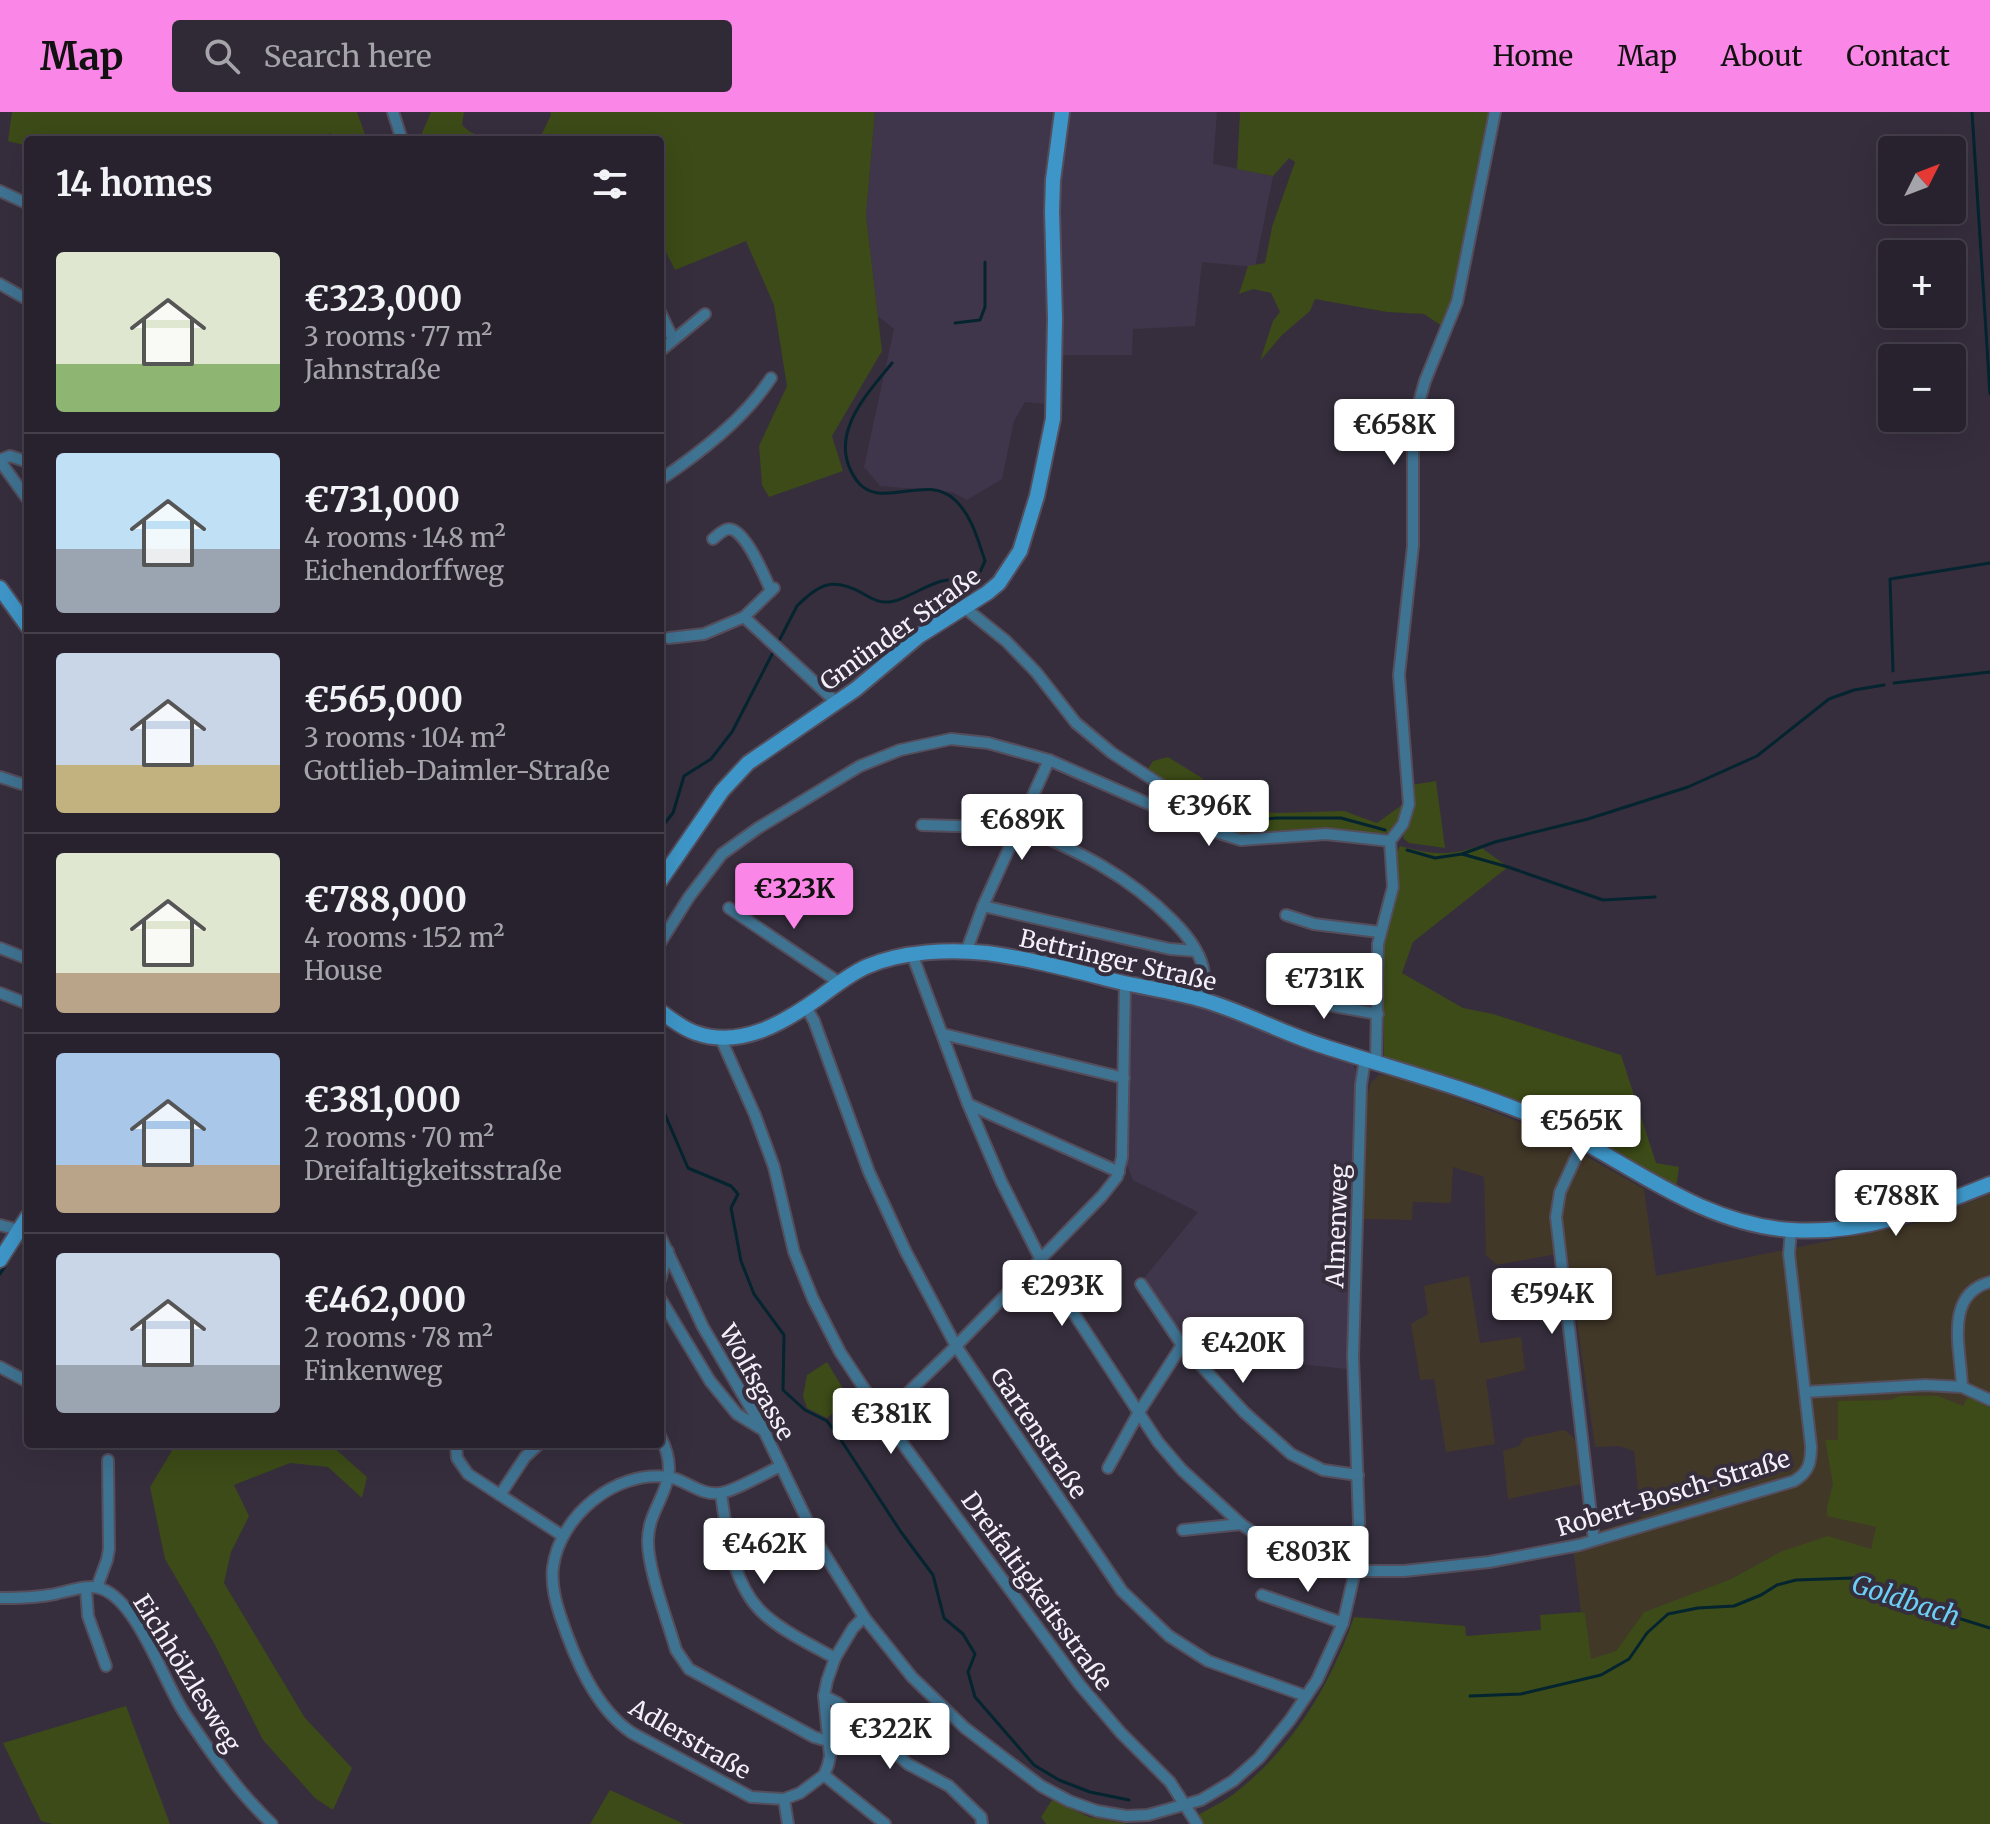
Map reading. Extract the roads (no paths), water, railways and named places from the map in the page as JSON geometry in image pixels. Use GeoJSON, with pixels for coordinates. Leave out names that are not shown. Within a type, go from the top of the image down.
{"type":"FeatureCollection","features":[{"type":"Feature","properties":{"kind":"street"},"geometry":{"type":"LineString","coordinates":[[393,112],[401,136]]}},
{"type":"Feature","properties":{"kind":"street","name":"Gmünder Straße"},"geometry":{"type":"LineString","coordinates":[[664,875],[734,776],[748,763],[837,703],[919,636],[999,583],[1020,551],[1050,440],[1055,390],[1053,180],[1062,112]]}},
{"type":"Feature","properties":{"kind":"street"},"geometry":{"type":"LineString","coordinates":[[664,937],[722,854],[758,828],[860,766],[900,750],[951,739],[988,743],[1049,760],[1206,829],[1241,840],[1326,834],[1390,841],[1403,824],[1409,804],[1399,675],[1413,546],[1413,424],[1425,381],[1457,302],[1495,112]]}},
{"type":"Feature","properties":{"kind":"street"},"geometry":{"type":"LineString","coordinates":[[0,191],[24,202]]}},
{"type":"Feature","properties":{"kind":"street"},"geometry":{"type":"LineString","coordinates":[[0,284],[24,298]]}},
{"type":"Feature","properties":{"kind":"street"},"geometry":{"type":"LineString","coordinates":[[664,347],[705,314]]}},
{"type":"Feature","properties":{"kind":"street"},"geometry":{"type":"LineString","coordinates":[[664,320],[673,339]]}},
{"type":"Feature","properties":{"kind":"street"},"geometry":{"type":"LineString","coordinates":[[664,477],[701,450],[757,399],[771,378]]}},
{"type":"Feature","properties":{"kind":"street"},"geometry":{"type":"LineString","coordinates":[[24,461],[10,456],[0,461],[24,494]]}},
{"type":"Feature","properties":{"kind":"street"},"geometry":{"type":"LineString","coordinates":[[669,638],[704,634],[744,617],[774,588],[739,534],[725,529],[713,539]]}},
{"type":"Feature","properties":{"kind":"street"},"geometry":{"type":"LineString","coordinates":[[0,588],[24,621]]}},
{"type":"Feature","properties":{"kind":"street"},"geometry":{"type":"LineString","coordinates":[[965,608],[1006,641],[1036,672],[1076,723],[1112,753],[1189,803],[1206,829]]}},
{"type":"Feature","properties":{"kind":"street"},"geometry":{"type":"LineString","coordinates":[[744,617],[837,703]]}},
{"type":"Feature","properties":{"kind":"street"},"geometry":{"type":"LineString","coordinates":[[966,952],[983,906],[1049,760]]}},
{"type":"Feature","properties":{"kind":"street"},"geometry":{"type":"LineString","coordinates":[[0,777],[24,785]]}},
{"type":"Feature","properties":{"kind":"street"},"geometry":{"type":"LineString","coordinates":[[922,825],[1019,830],[1087,856],[1133,884],[1185,933],[1196,951],[1204,974],[1202,999]]}},
{"type":"Feature","properties":{"kind":"street","name":"Almenweg"},"geometry":{"type":"LineString","coordinates":[[1185,1805],[1220,1790],[1243,1773],[1271,1743],[1306,1696],[1324,1667],[1343,1623],[1355,1571],[1359,1522],[1354,1341],[1361,1085],[1370,1061],[1378,1014],[1379,932],[1393,887],[1390,841]]}},
{"type":"Feature","properties":{"kind":"street"},"geometry":{"type":"LineString","coordinates":[[983,906],[1170,949],[1196,951]]}},
{"type":"Feature","properties":{"kind":"street"},"geometry":{"type":"LineString","coordinates":[[729,908],[840,983]]}},
{"type":"Feature","properties":{"kind":"street"},"geometry":{"type":"LineString","coordinates":[[1286,915],[1314,924],[1379,932]]}},
{"type":"Feature","properties":{"kind":"street"},"geometry":{"type":"LineString","coordinates":[[0,948],[24,957]]}},
{"type":"Feature","properties":{"kind":"street","name":"Bettringer Straße"},"geometry":{"type":"LineString","coordinates":[[721,1039],[764,1030],[806,1007],[865,967],[912,954],[966,952],[1023,959],[1202,999],[1277,1030],[1524,1112],[1686,1200],[1741,1221],[1791,1230],[1838,1229],[1888,1221],[1990,1184]]}},
{"type":"Feature","properties":{"kind":"street","name":"Robert-Bosch-Straße"},"geometry":{"type":"LineString","coordinates":[[912,954],[968,1104],[1040,1260],[1158,1442],[1182,1470],[1241,1524],[1270,1544],[1331,1568],[1404,1571],[1536,1555],[1794,1481],[1804,1475],[1809,1468],[1811,1446],[1789,1254],[1791,1230]]}},
{"type":"Feature","properties":{"kind":"street"},"geometry":{"type":"LineString","coordinates":[[883,1417],[1102,1196],[1119,1172],[1122,1157],[1125,983]]}},
{"type":"Feature","properties":{"kind":"street"},"geometry":{"type":"LineString","coordinates":[[1278,989],[1328,1005],[1378,1014]]}},
{"type":"Feature","properties":{"kind":"street"},"geometry":{"type":"LineString","coordinates":[[0,993],[24,1002]]}},
{"type":"Feature","properties":{"kind":"street","name":"Gartenstraße"},"geometry":{"type":"LineString","coordinates":[[806,1007],[814,1021],[869,1172],[906,1252],[956,1346],[1122,1591],[1169,1636],[1208,1661],[1306,1696]]}},
{"type":"Feature","properties":{"kind":"street"},"geometry":{"type":"LineString","coordinates":[[664,1014],[695,1033],[721,1039]]}},
{"type":"Feature","properties":{"kind":"street"},"geometry":{"type":"LineString","coordinates":[[943,1034],[1124,1078]]}},
{"type":"Feature","properties":{"kind":"street","name":"Dreifaltigkeitsstraße"},"geometry":{"type":"LineString","coordinates":[[721,1039],[774,1167],[794,1252],[840,1352],[883,1417],[1080,1685],[1121,1733],[1170,1782],[1197,1824]]}},
{"type":"Feature","properties":{"kind":"street"},"geometry":{"type":"LineString","coordinates":[[968,1104],[1119,1172]]}},
{"type":"Feature","properties":{"kind":"street"},"geometry":{"type":"LineString","coordinates":[[1583,1142],[1560,1192],[1556,1217],[1594,1540]]}},
{"type":"Feature","properties":{"kind":"street"},"geometry":{"type":"LineString","coordinates":[[0,1260],[24,1222]]}},
{"type":"Feature","properties":{"kind":"street"},"geometry":{"type":"LineString","coordinates":[[0,1225],[19,1230]]}},
{"type":"Feature","properties":{"kind":"street","name":"Wolfsgasse"},"geometry":{"type":"LineString","coordinates":[[664,1243],[703,1327],[764,1431],[820,1547],[864,1617],[912,1677],[965,1728],[1002,1758],[1041,1786],[1069,1801],[1136,1820],[1185,1805]]}},
{"type":"Feature","properties":{"kind":"street"},"geometry":{"type":"LineString","coordinates":[[664,1265],[668,1250]]}},
{"type":"Feature","properties":{"kind":"street"},"geometry":{"type":"LineString","coordinates":[[1962,1387],[1958,1315],[1968,1294],[1990,1282]]}},
{"type":"Feature","properties":{"kind":"street"},"geometry":{"type":"LineString","coordinates":[[1141,1284],[1182,1345],[1244,1412],[1291,1454],[1323,1470],[1358,1475]]}},
{"type":"Feature","properties":{"kind":"street"},"geometry":{"type":"LineString","coordinates":[[664,1305],[710,1381],[737,1414],[764,1431]]}},
{"type":"Feature","properties":{"kind":"street"},"geometry":{"type":"LineString","coordinates":[[1108,1468],[1182,1345]]}},
{"type":"Feature","properties":{"kind":"street"},"geometry":{"type":"LineString","coordinates":[[0,1367],[24,1380]]}},
{"type":"Feature","properties":{"kind":"street"},"geometry":{"type":"LineString","coordinates":[[1805,1392],[1925,1385],[1962,1387],[1990,1400]]}},
{"type":"Feature","properties":{"kind":"street"},"geometry":{"type":"LineString","coordinates":[[664,1444],[667,1450],[666,1490],[647,1540],[681,1660],[689,1669],[814,1737],[828,1741]]}},
{"type":"Feature","properties":{"kind":"street"},"geometry":{"type":"LineString","coordinates":[[456,1448],[457,1458],[468,1474],[563,1536]]}},
{"type":"Feature","properties":{"kind":"street"},"geometry":{"type":"LineString","coordinates":[[500,1495],[525,1457],[535,1448]]}},
{"type":"Feature","properties":{"kind":"street"},"geometry":{"type":"LineString","coordinates":[[106,1666],[88,1616],[91,1588],[107,1560],[109,1549],[108,1460]]}},
{"type":"Feature","properties":{"kind":"street"},"geometry":{"type":"LineString","coordinates":[[668,1476],[705,1492],[721,1494],[781,1466]]}},
{"type":"Feature","properties":{"kind":"street","name":"Adlerstraße"},"geometry":{"type":"LineString","coordinates":[[668,1476],[617,1485],[593,1500],[574,1518],[563,1536],[553,1567],[554,1596],[564,1626],[601,1706],[617,1723],[731,1788],[751,1797],[784,1799]]}},
{"type":"Feature","properties":{"kind":"street"},"geometry":{"type":"LineString","coordinates":[[721,1494],[728,1541],[748,1593],[763,1613],[784,1630],[835,1658]]}},
{"type":"Feature","properties":{"kind":"street"},"geometry":{"type":"LineString","coordinates":[[1183,1530],[1241,1524]]}},
{"type":"Feature","properties":{"kind":"street"},"geometry":{"type":"LineString","coordinates":[[0,1598],[51,1595],[91,1588]]}},
{"type":"Feature","properties":{"kind":"street","name":"Eichhölzlesweg"},"geometry":{"type":"LineString","coordinates":[[91,1588],[109,1592],[128,1612],[152,1649],[183,1711],[241,1792],[272,1824]]}},
{"type":"Feature","properties":{"kind":"street"},"geometry":{"type":"LineString","coordinates":[[1262,1595],[1343,1623]]}},
{"type":"Feature","properties":{"kind":"street"},"geometry":{"type":"LineString","coordinates":[[788,1824],[784,1799],[800,1793],[824,1775],[830,1756],[824,1696],[835,1658],[853,1628],[864,1617]]}},
{"type":"Feature","properties":{"kind":"street"},"geometry":{"type":"LineString","coordinates":[[824,1696],[838,1703],[908,1764],[949,1786],[981,1817],[982,1824]]}},
{"type":"Feature","properties":{"kind":"street"},"geometry":{"type":"LineString","coordinates":[[824,1775],[885,1824]]}},
{"type":"Feature","properties":{"kind":"waterway"},"geometry":{"type":"LineString","coordinates":[[1972,112],[1990,394]]}},
{"type":"Feature","properties":{"kind":"waterway"},"geometry":{"type":"LineString","coordinates":[[955,323],[980,320],[985,307],[985,262]]}},
{"type":"Feature","properties":{"kind":"waterway"},"geometry":{"type":"LineString","coordinates":[[664,824],[673,813],[684,776],[711,759],[732,732],[797,606],[812,592],[826,585],[842,585],[876,600],[891,602],[935,583],[979,574],[985,561],[970,521],[955,500],[937,490],[928,489],[873,492],[862,486],[851,471],[846,456],[849,427],[863,400],[892,363]]}},
{"type":"Feature","properties":{"kind":"waterway"},"geometry":{"type":"LineString","coordinates":[[1893,671],[1890,579],[1990,563]]}},
{"type":"Feature","properties":{"kind":"waterway"},"geometry":{"type":"LineString","coordinates":[[1894,683],[1990,672]]}},
{"type":"Feature","properties":{"kind":"waterway"},"geometry":{"type":"LineString","coordinates":[[1407,850],[1435,858],[1462,854],[1688,787],[1757,756],[1829,699],[1854,690],[1884,685]]}},
{"type":"Feature","properties":{"kind":"waterway"},"geometry":{"type":"LineString","coordinates":[[1220,823],[1277,818],[1341,818],[1385,830]]}},
{"type":"Feature","properties":{"kind":"waterway"},"geometry":{"type":"LineString","coordinates":[[1462,854],[1603,900],[1655,897]]}},
{"type":"Feature","properties":{"kind":"waterway"},"geometry":{"type":"LineString","coordinates":[[664,1112],[688,1168],[731,1186],[738,1194],[731,1208],[741,1261],[754,1294],[784,1335],[783,1390],[805,1410],[827,1421],[933,1575],[944,1618],[963,1634],[975,1654],[968,1672],[975,1697],[1034,1765],[1059,1780],[1090,1792],[1129,1800]]}},
{"type":"Feature","properties":{"kind":"waterway"},"geometry":{"type":"LineString","coordinates":[[0,1274],[17,1247]]}},
{"type":"Feature","properties":{"kind":"waterway","name":"Goldbach"},"geometry":{"type":"LineString","coordinates":[[1470,1696],[1521,1694],[1601,1675],[1629,1659],[1647,1633],[1668,1614],[1734,1606],[1777,1585],[1796,1580],[1853,1578],[1890,1590],[1926,1608],[1990,1628]]}}]}
